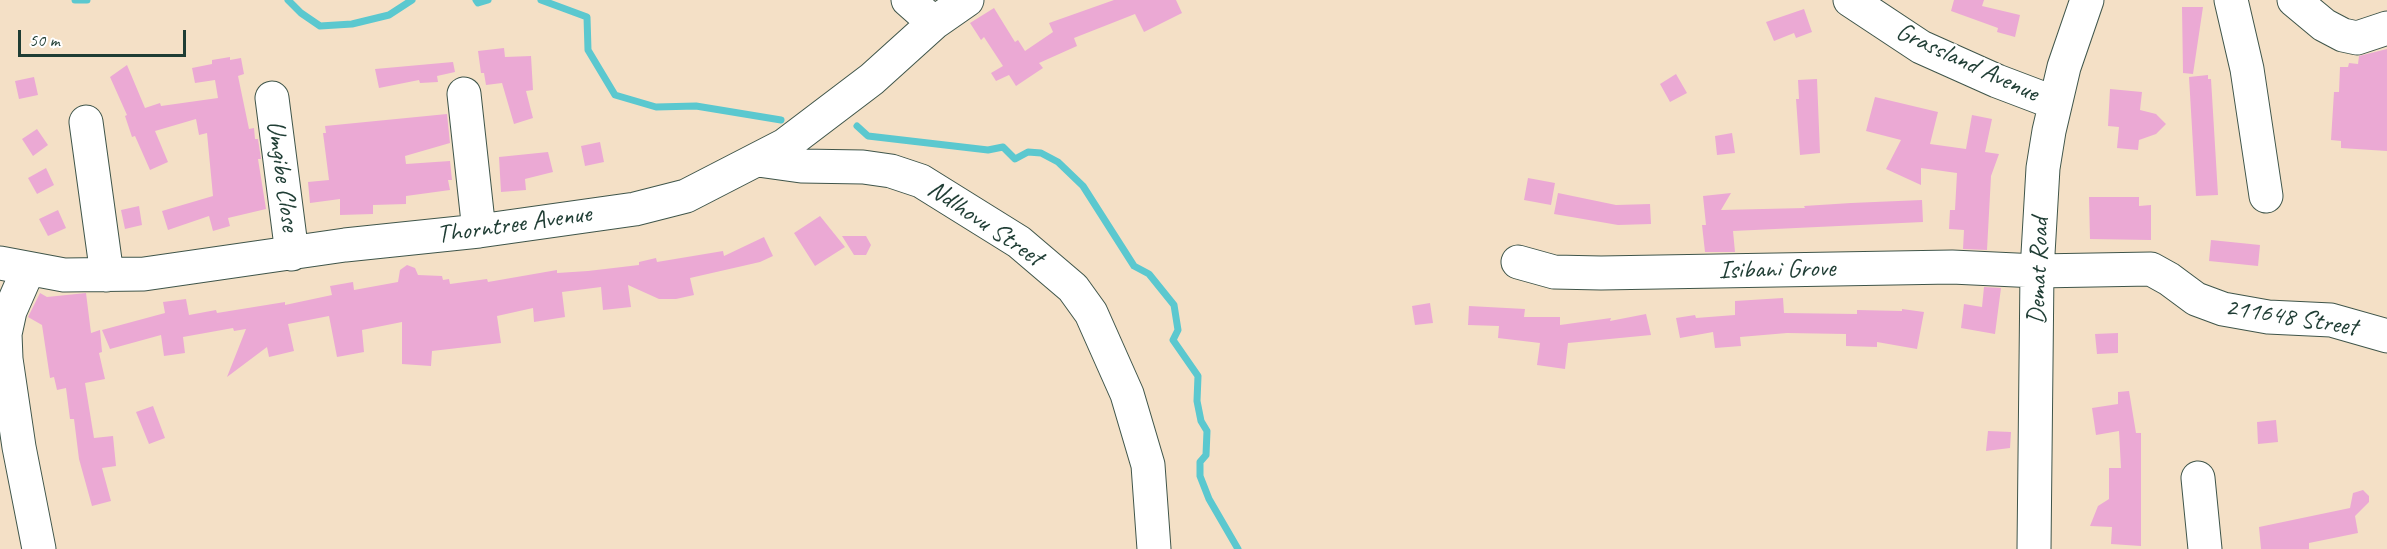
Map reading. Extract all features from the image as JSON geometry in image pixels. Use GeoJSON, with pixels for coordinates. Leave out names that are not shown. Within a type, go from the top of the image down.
{"type":"FeatureCollection","features":[{"type":"Feature","properties":{"kind":"street"},"geometry":{"type":"LineString","coordinates":[[908,0],[934,23]]}},
{"type":"Feature","properties":{"kind":"street","name":"Thorntree Avenue"},"geometry":{"type":"LineString","coordinates":[[14,267],[64,275],[144,274],[345,245],[479,231],[635,209],[686,196],[785,145],[872,79],[934,23],[967,0]]}},
{"type":"Feature","properties":{"kind":"street","name":"Grassland Avenue"},"geometry":{"type":"LineString","coordinates":[[1850,0],[1921,47],[1997,81],[2055,103]]}},
{"type":"Feature","properties":{"kind":"street"},"geometry":{"type":"LineString","coordinates":[[2231,0],[2247,69],[2266,196]]}},
{"type":"Feature","properties":{"kind":"street"},"geometry":{"type":"LineString","coordinates":[[2294,0],[2324,26],[2343,35],[2357,38],[2387,28]]}},
{"type":"Feature","properties":{"kind":"street","name":"Demat Road"},"geometry":{"type":"LineString","coordinates":[[2034,549],[2037,271],[2043,168],[2055,103],[2079,4]]}},
{"type":"Feature","properties":{"kind":"street"},"geometry":{"type":"LineString","coordinates":[[464,94],[479,231]]}},
{"type":"Feature","properties":{"kind":"street","name":"Umgibe Close"},"geometry":{"type":"LineString","coordinates":[[272,98],[292,254]]}},
{"type":"Feature","properties":{"kind":"street"},"geometry":{"type":"LineString","coordinates":[[86,122],[107,275]]}},
{"type":"Feature","properties":{"kind":"street","name":"Ndlhovu Street"},"geometry":{"type":"LineString","coordinates":[[758,160],[801,166],[863,166],[891,171],[921,181],[1019,242],[1073,288],[1091,313],[1127,394],[1148,465],[1154,549]]}},
{"type":"Feature","properties":{"kind":"street","name":"Isibani Grove"},"geometry":{"type":"LineString","coordinates":[[1518,262],[1554,272],[1601,273],[1952,267],[2037,271],[2151,269],[2196,299]]}},
{"type":"Feature","properties":{"kind":"street"},"geometry":{"type":"LineString","coordinates":[[14,267],[10,311],[5,334],[10,391],[39,549]]}},
{"type":"Feature","properties":{"kind":"street","name":"211648 Street"},"geometry":{"type":"LineString","coordinates":[[2196,299],[2223,309],[2268,317],[2331,320],[2387,336]]}},
{"type":"Feature","properties":{"kind":"street"},"geometry":{"type":"LineString","coordinates":[[2198,478],[2205,549]]}},
{"type":"Feature","properties":{"kind":"building"},"geometry":{"type":"Polygon","coordinates":[[[1114,0],[1176,0],[1182,13],[1144,32],[1135,14],[1074,38],[1077,46],[1039,63],[1043,68],[1016,86],[1009,75],[996,81],[991,73],[1003,66],[984,37],[981,40],[970,23],[994,8],[1015,42],[1018,40],[1025,51],[1053,32],[1049,23],[1114,0]]]}},
{"type":"Feature","properties":{"kind":"building"},"geometry":{"type":"Polygon","coordinates":[[[1954,0],[1984,0],[1982,6],[2020,15],[2015,37],[1997,32],[1998,28],[1951,11],[1954,0]]]}},
{"type":"Feature","properties":{"kind":"building"},"geometry":{"type":"Polygon","coordinates":[[[2182,7],[2203,7],[2193,74],[2183,73],[2182,7]]]}},
{"type":"Feature","properties":{"kind":"building"},"geometry":{"type":"Polygon","coordinates":[[[1804,9],[1812,32],[1796,38],[1794,33],[1774,41],[1766,22],[1804,9]]]}},
{"type":"Feature","properties":{"kind":"building"},"geometry":{"type":"Polygon","coordinates":[[[504,48],[505,57],[531,56],[533,90],[526,91],[533,118],[514,124],[502,83],[486,85],[484,73],[481,73],[478,51],[504,48]]]}},
{"type":"Feature","properties":{"kind":"building"},"geometry":{"type":"Polygon","coordinates":[[[2387,49],[2387,151],[2341,148],[2341,141],[2331,140],[2334,92],[2339,92],[2340,67],[2348,67],[2349,63],[2358,64],[2359,56],[2387,49]]]}},
{"type":"Feature","properties":{"kind":"building"},"geometry":{"type":"Polygon","coordinates":[[[230,57],[230,60],[241,58],[244,74],[238,76],[249,129],[254,128],[255,139],[258,139],[261,159],[258,159],[266,209],[228,218],[230,226],[213,231],[209,216],[168,230],[162,211],[213,196],[207,133],[199,135],[196,119],[155,131],[168,162],[150,170],[135,136],[132,137],[125,116],[127,115],[110,77],[127,65],[145,108],[160,103],[161,106],[218,98],[215,80],[195,83],[192,68],[212,64],[212,60],[230,57]]]}},
{"type":"Feature","properties":{"kind":"building"},"geometry":{"type":"Polygon","coordinates":[[[453,62],[455,72],[437,76],[438,82],[420,83],[419,80],[379,88],[375,69],[453,62]]]}},
{"type":"Feature","properties":{"kind":"building"},"geometry":{"type":"Polygon","coordinates":[[[1676,74],[1687,93],[1670,102],[1660,84],[1676,74]]]}},
{"type":"Feature","properties":{"kind":"building"},"geometry":{"type":"Polygon","coordinates":[[[2208,75],[2208,79],[2211,79],[2218,195],[2196,196],[2189,77],[2208,75]]]}},
{"type":"Feature","properties":{"kind":"building"},"geometry":{"type":"Polygon","coordinates":[[[34,77],[38,95],[19,99],[15,81],[34,77]]]}},
{"type":"Feature","properties":{"kind":"building"},"geometry":{"type":"Polygon","coordinates":[[[1817,79],[1820,153],[1800,155],[1796,99],[1799,99],[1798,80],[1817,79]]]}},
{"type":"Feature","properties":{"kind":"building"},"geometry":{"type":"Polygon","coordinates":[[[2110,89],[2142,92],[2140,110],[2156,114],[2166,124],[2156,134],[2139,140],[2138,150],[2117,148],[2119,127],[2108,126],[2110,89]]]}},
{"type":"Feature","properties":{"kind":"building"},"geometry":{"type":"Polygon","coordinates":[[[1875,97],[1938,112],[1930,144],[1966,149],[1972,115],[1992,119],[1985,152],[1999,154],[1991,176],[1987,250],[1963,249],[1964,230],[1949,229],[1950,210],[1955,210],[1957,173],[1921,168],[1921,185],[1886,169],[1901,140],[1866,131],[1875,97]]]}},
{"type":"Feature","properties":{"kind":"building"},"geometry":{"type":"Polygon","coordinates":[[[447,114],[450,143],[405,156],[406,164],[450,161],[452,180],[448,180],[450,190],[406,196],[406,204],[373,205],[373,214],[340,215],[340,199],[310,203],[308,182],[329,180],[323,133],[326,133],[325,126],[447,114]]]}},
{"type":"Feature","properties":{"kind":"building"},"geometry":{"type":"Polygon","coordinates":[[[37,129],[48,145],[33,156],[22,139],[37,129]]]}},
{"type":"Feature","properties":{"kind":"building"},"geometry":{"type":"Polygon","coordinates":[[[1732,133],[1735,153],[1717,155],[1715,136],[1732,133]]]}},
{"type":"Feature","properties":{"kind":"building"},"geometry":{"type":"Polygon","coordinates":[[[600,142],[604,162],[585,166],[581,146],[600,142]]]}},
{"type":"Feature","properties":{"kind":"building"},"geometry":{"type":"Polygon","coordinates":[[[548,152],[553,172],[525,179],[526,190],[501,192],[499,157],[548,152]]]}},
{"type":"Feature","properties":{"kind":"building"},"geometry":{"type":"Polygon","coordinates":[[[46,168],[54,185],[37,194],[28,178],[46,168]]]}},
{"type":"Feature","properties":{"kind":"building"},"geometry":{"type":"Polygon","coordinates":[[[1528,178],[1555,183],[1551,205],[1524,200],[1528,178]]]}},
{"type":"Feature","properties":{"kind":"building"},"geometry":{"type":"Polygon","coordinates":[[[1558,193],[1616,205],[1650,204],[1651,224],[1618,225],[1554,214],[1558,193]]]}},
{"type":"Feature","properties":{"kind":"building"},"geometry":{"type":"Polygon","coordinates":[[[1731,193],[1721,210],[1805,208],[1804,206],[1922,200],[1923,222],[1733,231],[1735,252],[1705,252],[1702,225],[1706,225],[1703,196],[1731,193]]]}},
{"type":"Feature","properties":{"kind":"building"},"geometry":{"type":"Polygon","coordinates":[[[2089,197],[2139,197],[2139,206],[2151,205],[2151,240],[2090,239],[2089,197]]]}},
{"type":"Feature","properties":{"kind":"building"},"geometry":{"type":"Polygon","coordinates":[[[139,206],[142,225],[125,229],[121,210],[139,206]]]}},
{"type":"Feature","properties":{"kind":"building"},"geometry":{"type":"Polygon","coordinates":[[[58,210],[66,228],[48,236],[39,219],[58,210]]]}},
{"type":"Feature","properties":{"kind":"building"},"geometry":{"type":"Polygon","coordinates":[[[820,216],[845,247],[815,266],[794,233],[820,216]]]}},
{"type":"Feature","properties":{"kind":"building"},"geometry":{"type":"Polygon","coordinates":[[[842,236],[866,236],[871,245],[866,255],[854,255],[842,236]]]}},
{"type":"Feature","properties":{"kind":"building"},"geometry":{"type":"Polygon","coordinates":[[[764,237],[773,256],[760,262],[690,278],[694,295],[676,299],[659,299],[628,285],[631,307],[603,310],[601,287],[562,292],[565,317],[534,322],[533,308],[497,316],[501,343],[432,351],[431,366],[402,364],[402,322],[362,330],[364,352],[337,357],[329,316],[288,324],[294,351],[269,357],[267,347],[227,377],[246,329],[234,331],[233,328],[183,337],[185,353],[164,356],[161,335],[110,349],[102,330],[165,313],[163,302],[186,299],[189,315],[216,310],[217,313],[285,302],[285,305],[332,295],[330,286],[353,282],[354,290],[398,282],[400,270],[407,265],[415,268],[418,275],[442,276],[443,280],[449,279],[450,284],[487,279],[488,282],[557,270],[557,273],[639,265],[639,262],[656,258],[657,262],[723,251],[724,256],[764,237]]]}},
{"type":"Feature","properties":{"kind":"building"},"geometry":{"type":"Polygon","coordinates":[[[2211,240],[2260,245],[2258,266],[2209,261],[2211,240]]]}},
{"type":"Feature","properties":{"kind":"building"},"geometry":{"type":"Polygon","coordinates":[[[1984,287],[2001,288],[1995,334],[1961,328],[1964,304],[1982,307],[1984,287]]]}},
{"type":"Feature","properties":{"kind":"building"},"geometry":{"type":"Polygon","coordinates":[[[40,293],[47,297],[86,293],[91,333],[100,330],[102,352],[99,353],[105,379],[85,383],[94,438],[113,436],[116,466],[102,468],[111,501],[92,506],[79,459],[74,419],[70,419],[66,388],[57,390],[54,377],[50,378],[42,325],[28,317],[40,293]]]}},
{"type":"Feature","properties":{"kind":"building"},"geometry":{"type":"Polygon","coordinates":[[[1783,298],[1784,313],[1857,314],[1857,310],[1902,311],[1902,309],[1924,312],[1917,349],[1877,342],[1877,347],[1846,346],[1846,334],[1787,333],[1740,337],[1741,346],[1715,348],[1713,332],[1680,338],[1676,318],[1695,315],[1696,318],[1735,315],[1735,301],[1783,298]]]}},
{"type":"Feature","properties":{"kind":"building"},"geometry":{"type":"Polygon","coordinates":[[[1430,303],[1433,323],[1415,325],[1412,306],[1430,303]]]}},
{"type":"Feature","properties":{"kind":"building"},"geometry":{"type":"Polygon","coordinates":[[[1469,306],[1525,309],[1524,317],[1560,317],[1560,325],[1611,318],[1610,321],[1646,314],[1651,335],[1568,343],[1565,369],[1537,365],[1540,343],[1498,338],[1499,326],[1468,325],[1469,306]]]}},
{"type":"Feature","properties":{"kind":"building"},"geometry":{"type":"Polygon","coordinates":[[[2118,333],[2118,353],[2097,354],[2095,334],[2118,333]]]}},
{"type":"Feature","properties":{"kind":"building"},"geometry":{"type":"Polygon","coordinates":[[[2129,391],[2136,433],[2141,433],[2141,546],[2111,544],[2112,527],[2090,526],[2098,506],[2109,499],[2109,468],[2121,468],[2119,431],[2096,435],[2092,408],[2118,404],[2118,392],[2129,391]]]}},
{"type":"Feature","properties":{"kind":"building"},"geometry":{"type":"Polygon","coordinates":[[[153,406],[165,438],[149,444],[136,412],[153,406]]]}},
{"type":"Feature","properties":{"kind":"building"},"geometry":{"type":"Polygon","coordinates":[[[2276,420],[2278,442],[2258,444],[2257,422],[2276,420]]]}},
{"type":"Feature","properties":{"kind":"building"},"geometry":{"type":"Polygon","coordinates":[[[1988,431],[2011,432],[2010,448],[1986,451],[1988,431]]]}},
{"type":"Feature","properties":{"kind":"building"},"geometry":{"type":"Polygon","coordinates":[[[2363,490],[2369,496],[2369,502],[2355,516],[2358,533],[2309,543],[2309,549],[2261,549],[2259,527],[2350,508],[2353,493],[2363,490]]]}},
{"type":"Feature","properties":{"kind":"waterway"},"geometry":{"type":"LineString","coordinates":[[75,0],[87,0]]}},
{"type":"Feature","properties":{"kind":"waterway"},"geometry":{"type":"LineString","coordinates":[[288,0],[301,13],[320,26],[352,24],[389,15],[412,0]]}},
{"type":"Feature","properties":{"kind":"waterway"},"geometry":{"type":"LineString","coordinates":[[476,0],[478,3],[488,0]]}},
{"type":"Feature","properties":{"kind":"waterway"},"geometry":{"type":"LineString","coordinates":[[541,0],[587,17],[588,50],[615,95],[656,107],[696,106],[781,120]]}},
{"type":"Feature","properties":{"kind":"waterway"},"geometry":{"type":"LineString","coordinates":[[857,126],[868,136],[988,150],[1003,147],[1015,159],[1028,152],[1041,153],[1058,162],[1083,186],[1134,266],[1149,274],[1174,305],[1178,330],[1173,340],[1198,376],[1197,401],[1201,421],[1207,431],[1206,455],[1200,462],[1200,476],[1209,499],[1238,549]]}}]}
